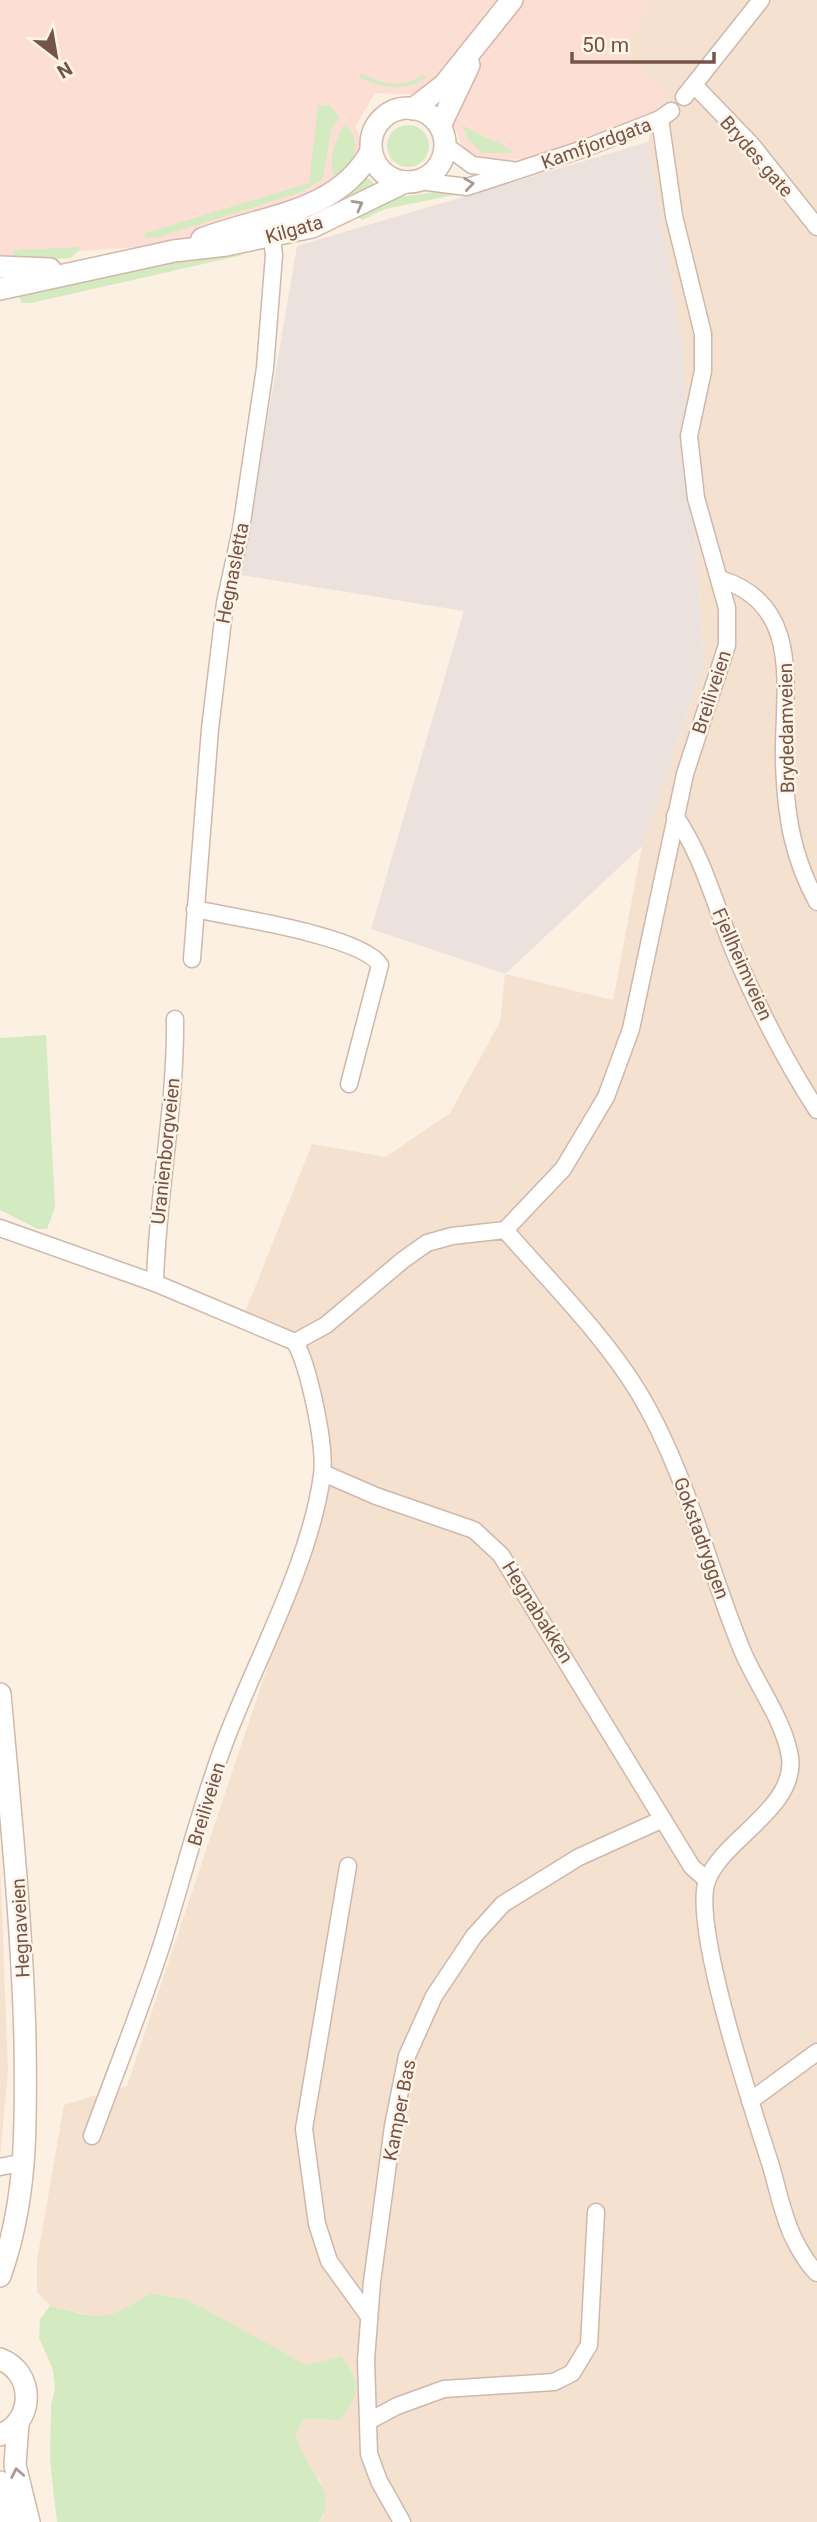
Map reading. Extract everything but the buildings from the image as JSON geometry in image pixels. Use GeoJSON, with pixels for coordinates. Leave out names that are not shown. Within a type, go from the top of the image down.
{"type":"FeatureCollection","features":[{"type":"Feature","properties":{"kind":"main road"},"geometry":{"type":"LineString","coordinates":[[413,109],[444,85],[512,0]]}},
{"type":"Feature","properties":{"kind":"main road"},"geometry":{"type":"LineString","coordinates":[[442,136],[428,115],[413,109],[401,109],[382,120],[375,129],[371,151],[381,171],[392,179],[412,182],[430,175],[439,165],[442,136],[477,47]]}},
{"type":"Feature","properties":{"kind":"main road","name":"Kilgata"},"geometry":{"type":"LineString","coordinates":[[174,251],[221,232],[314,203],[334,192],[362,169],[371,151]]}},
{"type":"Feature","properties":{"kind":"main road","name":"Kilgata"},"geometry":{"type":"LineString","coordinates":[[0,289],[174,251],[272,237],[312,227],[412,182]]}},
{"type":"Feature","properties":{"kind":"main road","name":"Kilgata"},"geometry":{"type":"LineString","coordinates":[[0,267],[80,270]]}},
{"type":"Feature","properties":{"kind":"main road","name":"Hegnaveien"},"geometry":{"type":"LineString","coordinates":[[0,1694],[17,1864],[24,2015],[25,2162],[14,2228],[0,2276]]}},
{"type":"Feature","properties":{"kind":"main road"},"geometry":{"type":"LineString","coordinates":[[0,2340],[4,2361],[20,2374],[27,2390],[26,2406],[18,2423],[15,2465],[29,2522]]}},
{"type":"Feature","properties":{"kind":"main road"},"geometry":{"type":"LineString","coordinates":[[0,2435],[18,2423]]}},
{"type":"Feature","properties":{"kind":"main road"},"geometry":{"type":"LineString","coordinates":[[0,2482],[11,2522]]}},
{"type":"Feature","properties":{"kind":"street","name":"Brydes gate"},"geometry":{"type":"LineString","coordinates":[[761,0],[689,92],[751,144],[817,227]]}},
{"type":"Feature","properties":{"kind":"street","name":"Kamfjordgata"},"geometry":{"type":"LineString","coordinates":[[412,182],[467,187],[518,171],[665,115]]}},
{"type":"Feature","properties":{"kind":"street","name":"Breiliveien"},"geometry":{"type":"LineString","coordinates":[[505,1230],[563,1169],[606,1097],[631,1029],[675,816],[727,645],[727,608],[696,498],[689,436],[703,371],[703,334],[674,216],[665,115]]}},
{"type":"Feature","properties":{"kind":"street","name":"Kamfjordgata"},"geometry":{"type":"LineString","coordinates":[[442,136],[472,165],[518,171]]}},
{"type":"Feature","properties":{"kind":"street","name":"Hegnasletta"},"geometry":{"type":"LineString","coordinates":[[192,959],[225,603],[241,529],[265,368],[274,255],[272,237]]}},
{"type":"Feature","properties":{"kind":"street","name":"Brydedamveien"},"geometry":{"type":"LineString","coordinates":[[720,579],[750,592],[770,617],[783,642],[786,664],[784,763],[788,819],[800,872],[817,902]]}},
{"type":"Feature","properties":{"kind":"street","name":"Fjellheimveien"},"geometry":{"type":"LineString","coordinates":[[675,816],[692,841],[739,963],[800,1083],[817,1110]]}},
{"type":"Feature","properties":{"kind":"street"},"geometry":{"type":"LineString","coordinates":[[195,909],[321,935],[374,956],[380,964],[349,1084]]}},
{"type":"Feature","properties":{"kind":"street","name":"Uranienborgveien"},"geometry":{"type":"LineString","coordinates":[[155,1283],[156,1238],[172,1100],[174,1019]]}},
{"type":"Feature","properties":{"kind":"street"},"geometry":{"type":"LineString","coordinates":[[0,1228],[155,1283],[295,1342],[305,1360],[315,1408],[323,1473]]}},
{"type":"Feature","properties":{"kind":"street"},"geometry":{"type":"LineString","coordinates":[[295,1342],[326,1325],[427,1243],[452,1236],[505,1230]]}},
{"type":"Feature","properties":{"kind":"street","name":"Gokstadryggen"},"geometry":{"type":"LineString","coordinates":[[505,1230],[612,1356],[639,1394],[682,1480],[742,1650],[787,1742],[789,1775],[772,1806],[719,1863],[707,1881]]}},
{"type":"Feature","properties":{"kind":"street","name":"Breiliveien"},"geometry":{"type":"LineString","coordinates":[[92,2136],[160,1949],[225,1741],[302,1553],[323,1473]]}},
{"type":"Feature","properties":{"kind":"street","name":"Hegnabakken"},"geometry":{"type":"LineString","coordinates":[[323,1473],[376,1496],[474,1530],[489,1542],[513,1569],[692,1867],[707,1881]]}},
{"type":"Feature","properties":{"kind":"street","name":"Kamper Bas"},"geometry":{"type":"LineString","coordinates":[[402,2522],[379,2481],[369,2454],[366,2360],[369,2315],[393,2126],[407,2056],[433,1996],[474,1936],[503,1904],[579,1857],[663,1819]]}},
{"type":"Feature","properties":{"kind":"street"},"geometry":{"type":"LineString","coordinates":[[348,1866],[304,2129],[317,2224],[329,2261],[369,2315]]}},
{"type":"Feature","properties":{"kind":"street"},"geometry":{"type":"LineString","coordinates":[[707,1881],[703,1905],[711,1955],[750,2101],[792,2237],[817,2273]]}},
{"type":"Feature","properties":{"kind":"street"},"geometry":{"type":"LineString","coordinates":[[750,2101],[817,2052]]}},
{"type":"Feature","properties":{"kind":"street"},"geometry":{"type":"LineString","coordinates":[[0,2167],[25,2162]]}},
{"type":"Feature","properties":{"kind":"street"},"geometry":{"type":"LineString","coordinates":[[369,2421],[397,2406],[444,2389],[554,2382],[572,2373],[589,2345],[596,2212]]}},
{"type":"Feature","properties":{"kind":"shaded area"},"geometry":{"type":"Polygon","coordinates":[[[0,0],[650,0],[630,42],[632,64],[664,91],[656,115],[526,158],[488,163],[465,153],[455,128],[418,95],[375,93],[355,127],[364,144],[362,159],[313,196],[165,245],[0,257],[0,0]]]}},
{"type":"Feature","properties":{"kind":"shaded area"},"geometry":{"type":"Polygon","coordinates":[[[650,0],[817,0],[817,2522],[319,2522],[324,2516],[321,2482],[299,2452],[296,2434],[304,2419],[339,2420],[324,2363],[306,2365],[289,2358],[188,2300],[151,2293],[121,2312],[103,2318],[50,2306],[37,2292],[37,2260],[64,2105],[127,2086],[325,1495],[324,1413],[291,1337],[244,1315],[312,1144],[386,1157],[450,1113],[500,1022],[505,974],[613,1000],[642,846],[704,663],[682,341],[648,142],[664,91],[632,64],[630,42],[650,0]]]}},
{"type":"Feature","properties":{"kind":"shaded area"},"geometry":{"type":"Polygon","coordinates":[[[648,142],[682,340],[704,663],[642,846],[505,974],[371,929],[464,611],[241,575],[297,246],[648,142]]]}},
{"type":"Feature","properties":{"kind":"shaded area"},"geometry":{"type":"Polygon","coordinates":[[[0,1860],[8,2071],[0,2158],[0,1860]]]}},
{"type":"Feature","properties":{"kind":"green space"},"geometry":{"type":"Polygon","coordinates":[[[360,73],[392,84],[407,82],[422,74],[426,77],[411,85],[393,87],[367,81],[359,77],[360,73]]]}},
{"type":"Feature","properties":{"kind":"green space"},"geometry":{"type":"Polygon","coordinates":[[[318,105],[330,106],[340,117],[331,130],[323,179],[301,192],[159,237],[146,238],[145,233],[309,183],[318,105]]]}},
{"type":"Feature","properties":{"kind":"green space"},"geometry":{"type":"Polygon","coordinates":[[[346,124],[354,140],[354,154],[336,181],[332,168],[333,152],[338,136],[346,124]]]}},
{"type":"Feature","properties":{"kind":"green space"},"geometry":{"type":"Polygon","coordinates":[[[408,125],[423,131],[429,146],[423,161],[408,167],[393,161],[387,146],[393,131],[408,125]]]}},
{"type":"Feature","properties":{"kind":"green space"},"geometry":{"type":"Polygon","coordinates":[[[462,125],[494,142],[496,140],[514,153],[482,153],[468,139],[462,125]]]}},
{"type":"Feature","properties":{"kind":"green space"},"geometry":{"type":"Polygon","coordinates":[[[366,176],[375,185],[348,203],[343,195],[366,176]]]}},
{"type":"Feature","properties":{"kind":"green space"},"geometry":{"type":"Polygon","coordinates":[[[436,192],[459,194],[385,209],[362,220],[355,215],[391,198],[436,192]]]}},
{"type":"Feature","properties":{"kind":"green space"},"geometry":{"type":"Polygon","coordinates":[[[82,247],[71,258],[14,261],[14,250],[82,247]]]}},
{"type":"Feature","properties":{"kind":"green space"},"geometry":{"type":"Polygon","coordinates":[[[238,252],[243,255],[31,303],[22,303],[17,293],[198,255],[238,252]]]}},
{"type":"Feature","properties":{"kind":"green space"},"geometry":{"type":"Polygon","coordinates":[[[46,1035],[55,1207],[47,1229],[38,1229],[0,1210],[0,1038],[46,1035]]]}},
{"type":"Feature","properties":{"kind":"green space"},"geometry":{"type":"Polygon","coordinates":[[[151,2293],[188,2300],[306,2365],[341,2357],[348,2366],[356,2389],[346,2412],[339,2420],[304,2419],[296,2434],[326,2500],[325,2511],[319,2522],[57,2522],[50,2462],[51,2406],[55,2388],[53,2370],[39,2338],[40,2319],[50,2306],[93,2316],[112,2314],[151,2293]]]}}]}
